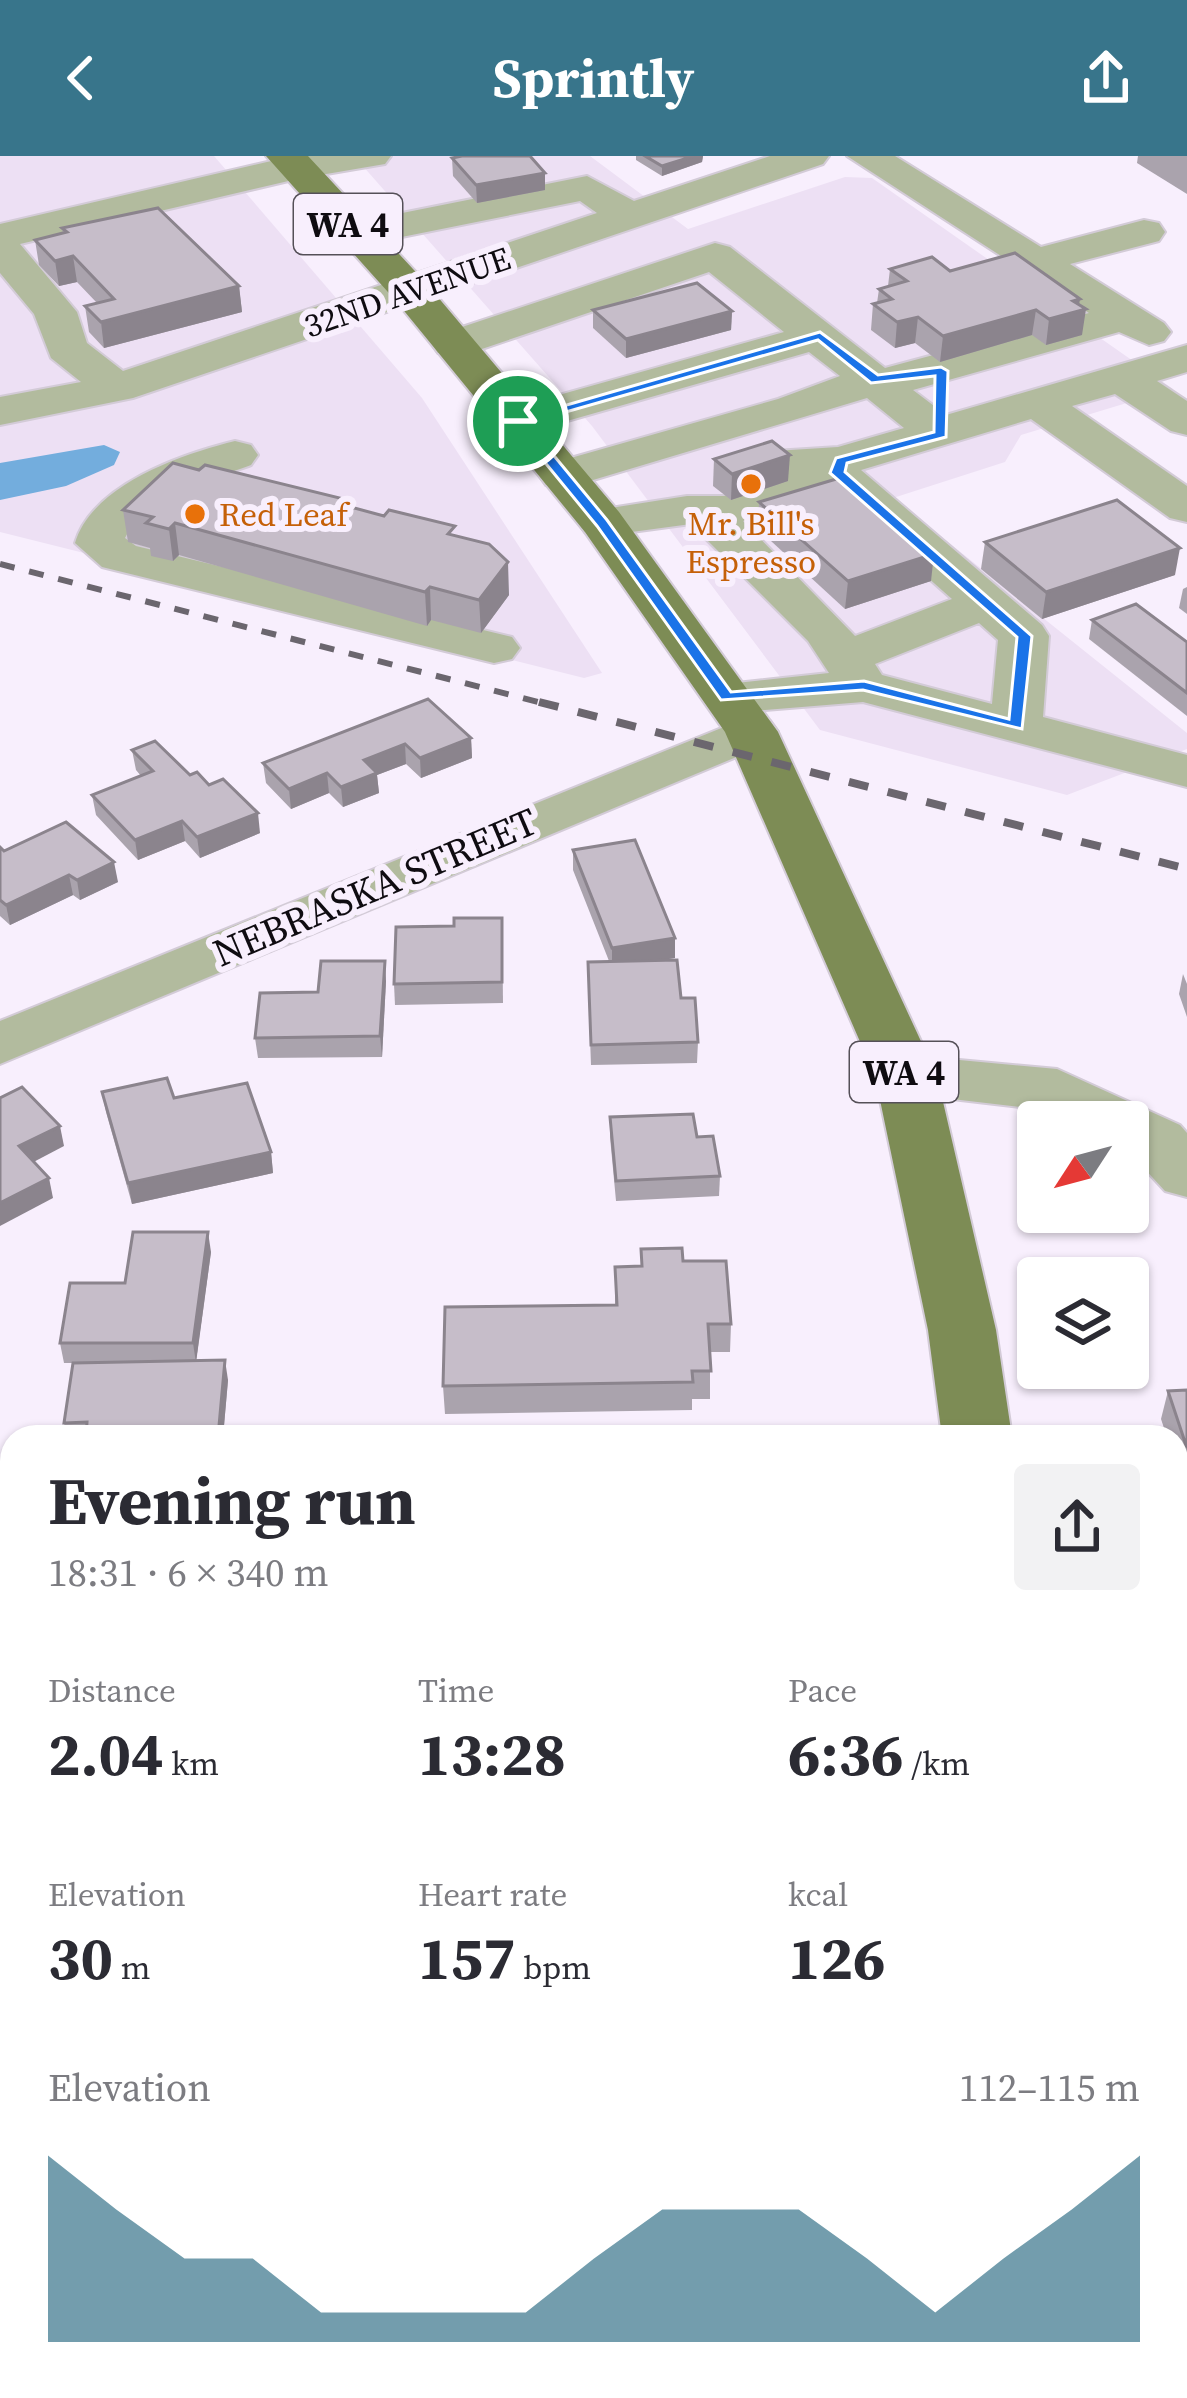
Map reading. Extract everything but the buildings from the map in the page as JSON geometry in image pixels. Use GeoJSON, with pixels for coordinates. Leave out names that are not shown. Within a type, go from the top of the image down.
{"type":"FeatureCollection","features":[{"type":"Feature","properties":{"kind":"main road","name":"WA 4"},"geometry":{"type":"LineString","coordinates":[[291,162],[411,292],[602,523],[739,715],[905,1076],[962,1330],[975,1425]]}},
{"type":"Feature","properties":{"kind":"street"},"geometry":{"type":"LineString","coordinates":[[160,156],[189,191]]}},
{"type":"Feature","properties":{"kind":"street"},"geometry":{"type":"LineString","coordinates":[[0,236],[291,162],[371,156]]}},
{"type":"Feature","properties":{"kind":"street"},"geometry":{"type":"LineString","coordinates":[[576,156],[716,256],[811,338]]}},
{"type":"Feature","properties":{"kind":"street","name":"32ND AVENUE"},"geometry":{"type":"LineString","coordinates":[[0,411],[117,388],[809,156]]}},
{"type":"Feature","properties":{"kind":"street"},"geometry":{"type":"LineString","coordinates":[[867,156],[1187,357]]}},
{"type":"Feature","properties":{"kind":"street"},"geometry":{"type":"LineString","coordinates":[[357,234],[586,188],[649,209],[861,346],[876,380]]}},
{"type":"Feature","properties":{"kind":"street"},"geometry":{"type":"LineString","coordinates":[[1035,261],[1158,242],[1099,202]]}},
{"type":"Feature","properties":{"kind":"street"},"geometry":{"type":"LineString","coordinates":[[0,246],[55,312],[67,349],[117,388]]}},
{"type":"Feature","properties":{"kind":"street"},"geometry":{"type":"LineString","coordinates":[[454,344],[716,256]]}},
{"type":"Feature","properties":{"kind":"street"},"geometry":{"type":"LineString","coordinates":[[561,311],[627,308],[715,285],[735,288],[876,380],[941,434]]}},
{"type":"Feature","properties":{"kind":"street"},"geometry":{"type":"LineString","coordinates":[[563,475],[876,380],[941,371],[1124,316]]}},
{"type":"Feature","properties":{"kind":"street"},"geometry":{"type":"LineString","coordinates":[[891,332],[941,371]]}},
{"type":"Feature","properties":{"kind":"street"},"geometry":{"type":"LineString","coordinates":[[518,421],[811,338]]}},
{"type":"Feature","properties":{"kind":"street"},"geometry":{"type":"LineString","coordinates":[[602,523],[729,510],[839,467],[1187,357]]}},
{"type":"Feature","properties":{"kind":"street"},"geometry":{"type":"LineString","coordinates":[[941,371],[941,434]]}},
{"type":"Feature","properties":{"kind":"street"},"geometry":{"type":"LineString","coordinates":[[1121,378],[1187,421]]}},
{"type":"Feature","properties":{"kind":"street"},"geometry":{"type":"LineString","coordinates":[[604,397],[656,448]]}},
{"type":"Feature","properties":{"kind":"street"},"geometry":{"type":"LineString","coordinates":[[1039,404],[1187,508]]}},
{"type":"Feature","properties":{"kind":"street"},"geometry":{"type":"LineString","coordinates":[[235,455],[177,476],[105,524],[99,543],[119,556],[494,648]]}},
{"type":"Feature","properties":{"kind":"street"},"geometry":{"type":"LineString","coordinates":[[839,467],[1024,636],[1016,726]]}},
{"type":"Feature","properties":{"kind":"street"},"geometry":{"type":"LineString","coordinates":[[695,510],[826,631],[854,672],[1016,726],[1187,771]]}},
{"type":"Feature","properties":{"kind":"street"},"geometry":{"type":"LineString","coordinates":[[854,672],[986,603]]}},
{"type":"Feature","properties":{"kind":"street","name":"NEBRASKA STREET"},"geometry":{"type":"LineString","coordinates":[[0,1044],[739,715],[854,672]]}},
{"type":"Feature","properties":{"kind":"street"},"geometry":{"type":"LineString","coordinates":[[905,1076],[1057,1090],[1079,1101]]}},
{"type":"Feature","properties":{"kind":"street"},"geometry":{"type":"LineString","coordinates":[[1149,1136],[1187,1175]]}},
{"type":"Feature","properties":{"kind":"shaded area"},"geometry":{"type":"Polygon","coordinates":[[[0,156],[214,156],[422,398],[602,673],[584,678],[0,532],[0,156]]]}},
{"type":"Feature","properties":{"kind":"shaded area"},"geometry":{"type":"Polygon","coordinates":[[[354,156],[590,156],[688,229],[845,177],[872,178],[1173,389],[1021,435],[1005,462],[893,498],[1187,733],[1187,749],[1067,795],[820,730],[592,426],[354,156]]]}},
{"type":"Feature","properties":{"kind":"water"},"geometry":{"type":"Polygon","coordinates":[[[104,445],[120,452],[114,465],[66,486],[0,500],[0,463],[104,445]]]}},
{"type":"Feature","properties":{"kind":"railway"},"geometry":{"type":"LineString","coordinates":[[0,564],[550,705]]}},
{"type":"Feature","properties":{"kind":"railway"},"geometry":{"type":"LineString","coordinates":[[539,702],[1187,869]]}},
{"type":"Feature","properties":{"kind":"place","name":"Mr. Bill's Espresso"},"geometry":{"type":"Point","coordinates":[751,484]}},
{"type":"Feature","properties":{"kind":"place","name":"Red Leaf"},"geometry":{"type":"Point","coordinates":[195,514]}},
{"type":"Feature","properties":{"kind":"route"},"geometry":{"type":"LineString","coordinates":[[820,335],[876,380],[941,371],[941,434],[841,460],[837,473],[1024,636],[1016,726],[864,686],[727,697],[602,523],[518,421],[820,335]]}}]}
